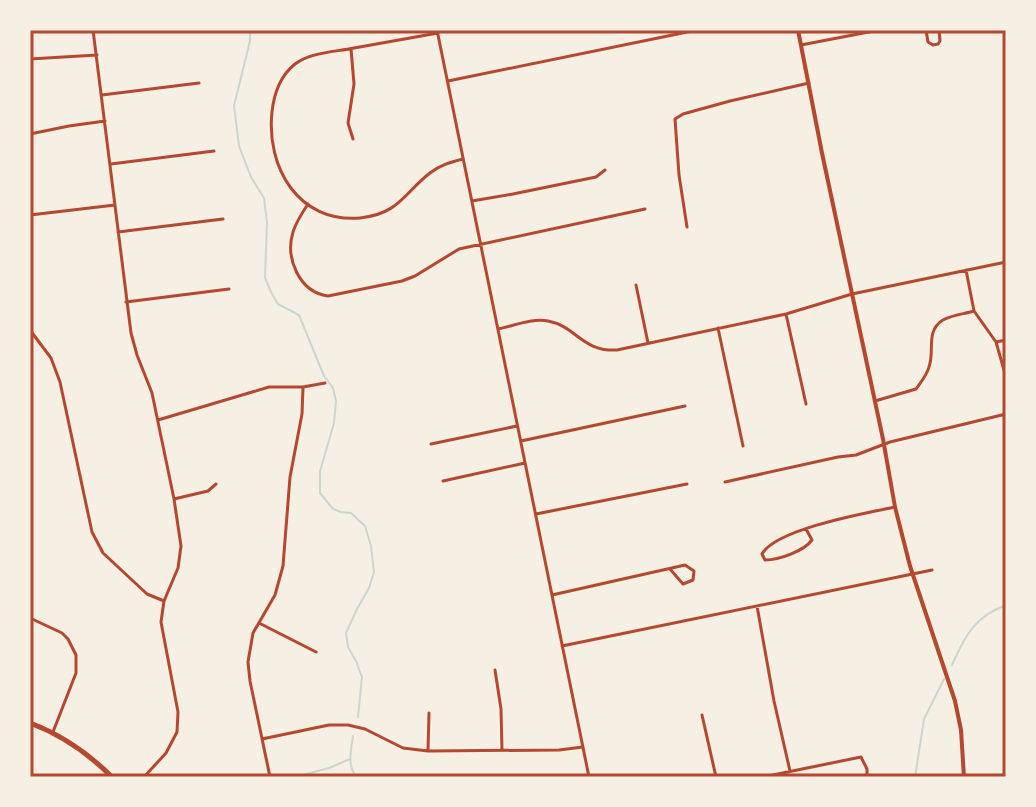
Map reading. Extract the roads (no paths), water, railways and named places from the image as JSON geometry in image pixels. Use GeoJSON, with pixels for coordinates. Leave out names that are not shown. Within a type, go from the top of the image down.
{"type":"FeatureCollection","features":[{"type":"Feature","properties":{"kind":"main road"},"geometry":{"type":"LineString","coordinates":[[30,723],[78,747],[112,777]]}},
{"type":"Feature","properties":{"kind":"street"},"geometry":{"type":"LineString","coordinates":[[93,30],[133,344],[149,383],[180,537],[180,559],[161,616],[179,720],[171,746],[144,777]]}},
{"type":"Feature","properties":{"kind":"street"},"geometry":{"type":"LineString","coordinates":[[448,81],[697,30]]}},
{"type":"Feature","properties":{"kind":"street"},"geometry":{"type":"LineString","coordinates":[[798,30],[895,507],[958,715],[964,777]]}},
{"type":"Feature","properties":{"kind":"street"},"geometry":{"type":"LineString","coordinates":[[801,45],[879,30]]}},
{"type":"Feature","properties":{"kind":"street"},"geometry":{"type":"LineString","coordinates":[[926,30],[928,42],[933,45],[940,41],[939,30]]}},
{"type":"Feature","properties":{"kind":"street"},"geometry":{"type":"LineString","coordinates":[[463,159],[439,167],[390,209],[360,218],[327,214],[297,195],[286,182],[274,155],[272,117],[276,91],[283,77],[300,61],[314,55],[437,32],[448,81],[589,777]]}},
{"type":"Feature","properties":{"kind":"street"},"geometry":{"type":"LineString","coordinates":[[351,49],[354,84],[348,123],[353,139]]}},
{"type":"Feature","properties":{"kind":"street"},"geometry":{"type":"LineString","coordinates":[[30,59],[97,55]]}},
{"type":"Feature","properties":{"kind":"street"},"geometry":{"type":"LineString","coordinates":[[102,95],[199,83]]}},
{"type":"Feature","properties":{"kind":"street"},"geometry":{"type":"LineString","coordinates":[[687,227],[675,119],[730,101],[809,83]]}},
{"type":"Feature","properties":{"kind":"street"},"geometry":{"type":"LineString","coordinates":[[30,134],[105,121]]}},
{"type":"Feature","properties":{"kind":"street"},"geometry":{"type":"LineString","coordinates":[[111,164],[214,151]]}},
{"type":"Feature","properties":{"kind":"street"},"geometry":{"type":"LineString","coordinates":[[472,201],[596,177],[605,170]]}},
{"type":"Feature","properties":{"kind":"street"},"geometry":{"type":"LineString","coordinates":[[308,204],[294,228],[291,256],[295,270],[304,283],[322,295],[402,281],[422,273],[459,249],[480,243],[645,209]]}},
{"type":"Feature","properties":{"kind":"street"},"geometry":{"type":"LineString","coordinates":[[30,215],[115,205]]}},
{"type":"Feature","properties":{"kind":"street"},"geometry":{"type":"LineString","coordinates":[[118,232],[223,219]]}},
{"type":"Feature","properties":{"kind":"street"},"geometry":{"type":"LineString","coordinates":[[498,329],[543,321],[558,324],[588,344],[604,350],[617,350],[786,314],[852,294],[1006,262]]}},
{"type":"Feature","properties":{"kind":"street"},"geometry":{"type":"LineString","coordinates":[[966,270],[974,311],[996,342],[1006,377]]}},
{"type":"Feature","properties":{"kind":"street"},"geometry":{"type":"LineString","coordinates":[[636,285],[648,343]]}},
{"type":"Feature","properties":{"kind":"street"},"geometry":{"type":"LineString","coordinates":[[126,302],[229,289]]}},
{"type":"Feature","properties":{"kind":"street"},"geometry":{"type":"LineString","coordinates":[[875,401],[916,389],[931,363],[931,338],[936,326],[945,319],[974,311]]}},
{"type":"Feature","properties":{"kind":"street"},"geometry":{"type":"LineString","coordinates":[[786,314],[806,404]]}},
{"type":"Feature","properties":{"kind":"street"},"geometry":{"type":"LineString","coordinates":[[718,328],[743,446]]}},
{"type":"Feature","properties":{"kind":"street"},"geometry":{"type":"LineString","coordinates":[[30,330],[51,358],[60,382],[92,532],[98,546],[147,594],[164,601]]}},
{"type":"Feature","properties":{"kind":"street"},"geometry":{"type":"LineString","coordinates":[[996,342],[1006,340]]}},
{"type":"Feature","properties":{"kind":"street"},"geometry":{"type":"LineString","coordinates":[[158,420],[269,387],[303,387],[325,383]]}},
{"type":"Feature","properties":{"kind":"street"},"geometry":{"type":"LineString","coordinates":[[270,777],[248,662],[253,633],[275,595],[283,566],[290,477],[302,414],[303,387]]}},
{"type":"Feature","properties":{"kind":"street"},"geometry":{"type":"LineString","coordinates":[[521,441],[685,406]]}},
{"type":"Feature","properties":{"kind":"street"},"geometry":{"type":"LineString","coordinates":[[725,482],[856,455],[884,444],[1006,414]]}},
{"type":"Feature","properties":{"kind":"street"},"geometry":{"type":"LineString","coordinates":[[431,444],[517,426]]}},
{"type":"Feature","properties":{"kind":"street"},"geometry":{"type":"LineString","coordinates":[[443,481],[525,463]]}},
{"type":"Feature","properties":{"kind":"street"},"geometry":{"type":"LineString","coordinates":[[174,499],[208,491],[216,484]]}},
{"type":"Feature","properties":{"kind":"street"},"geometry":{"type":"LineString","coordinates":[[536,514],[687,484]]}},
{"type":"Feature","properties":{"kind":"street"},"geometry":{"type":"LineString","coordinates":[[806,529],[812,540],[808,546],[776,560],[765,560],[762,554],[765,548],[806,529],[895,507]]}},
{"type":"Feature","properties":{"kind":"street"},"geometry":{"type":"LineString","coordinates":[[552,595],[685,565],[694,571],[693,580],[683,584],[670,569]]}},
{"type":"Feature","properties":{"kind":"street"},"geometry":{"type":"LineString","coordinates":[[562,646],[932,570]]}},
{"type":"Feature","properties":{"kind":"street"},"geometry":{"type":"LineString","coordinates":[[757,606],[790,771]]}},
{"type":"Feature","properties":{"kind":"street"},"geometry":{"type":"LineString","coordinates":[[30,618],[62,633],[76,655],[76,673],[53,732]]}},
{"type":"Feature","properties":{"kind":"street"},"geometry":{"type":"LineString","coordinates":[[259,623],[316,652]]}},
{"type":"Feature","properties":{"kind":"street"},"geometry":{"type":"LineString","coordinates":[[495,670],[501,709],[502,751]]}},
{"type":"Feature","properties":{"kind":"street"},"geometry":{"type":"LineString","coordinates":[[428,751],[429,713]]}},
{"type":"Feature","properties":{"kind":"street"},"geometry":{"type":"LineString","coordinates":[[702,715],[716,777]]}},
{"type":"Feature","properties":{"kind":"street"},"geometry":{"type":"LineString","coordinates":[[262,739],[329,725],[348,725],[365,729],[403,748],[428,751],[583,747]]}},
{"type":"Feature","properties":{"kind":"street"},"geometry":{"type":"LineString","coordinates":[[763,777],[861,757],[867,777]]}},
{"type":"Feature","properties":{"kind":"waterway"},"geometry":{"type":"LineString","coordinates":[[250,30],[234,106],[239,146],[251,177],[264,198],[267,223],[265,278],[278,304],[299,315],[324,376],[333,388],[336,401],[334,423],[320,471],[320,493],[333,509],[351,513],[365,526],[371,546],[374,572],[346,633],[348,647],[362,677],[358,717]]}},
{"type":"Feature","properties":{"kind":"waterway"},"geometry":{"type":"LineString","coordinates":[[952,665],[961,645],[978,622],[1006,605]]}},
{"type":"Feature","properties":{"kind":"waterway"},"geometry":{"type":"LineString","coordinates":[[915,777],[924,719],[944,679]]}},
{"type":"Feature","properties":{"kind":"waterway"},"geometry":{"type":"LineString","coordinates":[[353,736],[351,762],[356,777]]}},
{"type":"Feature","properties":{"kind":"waterway"},"geometry":{"type":"LineString","coordinates":[[295,777],[350,759]]}}]}
